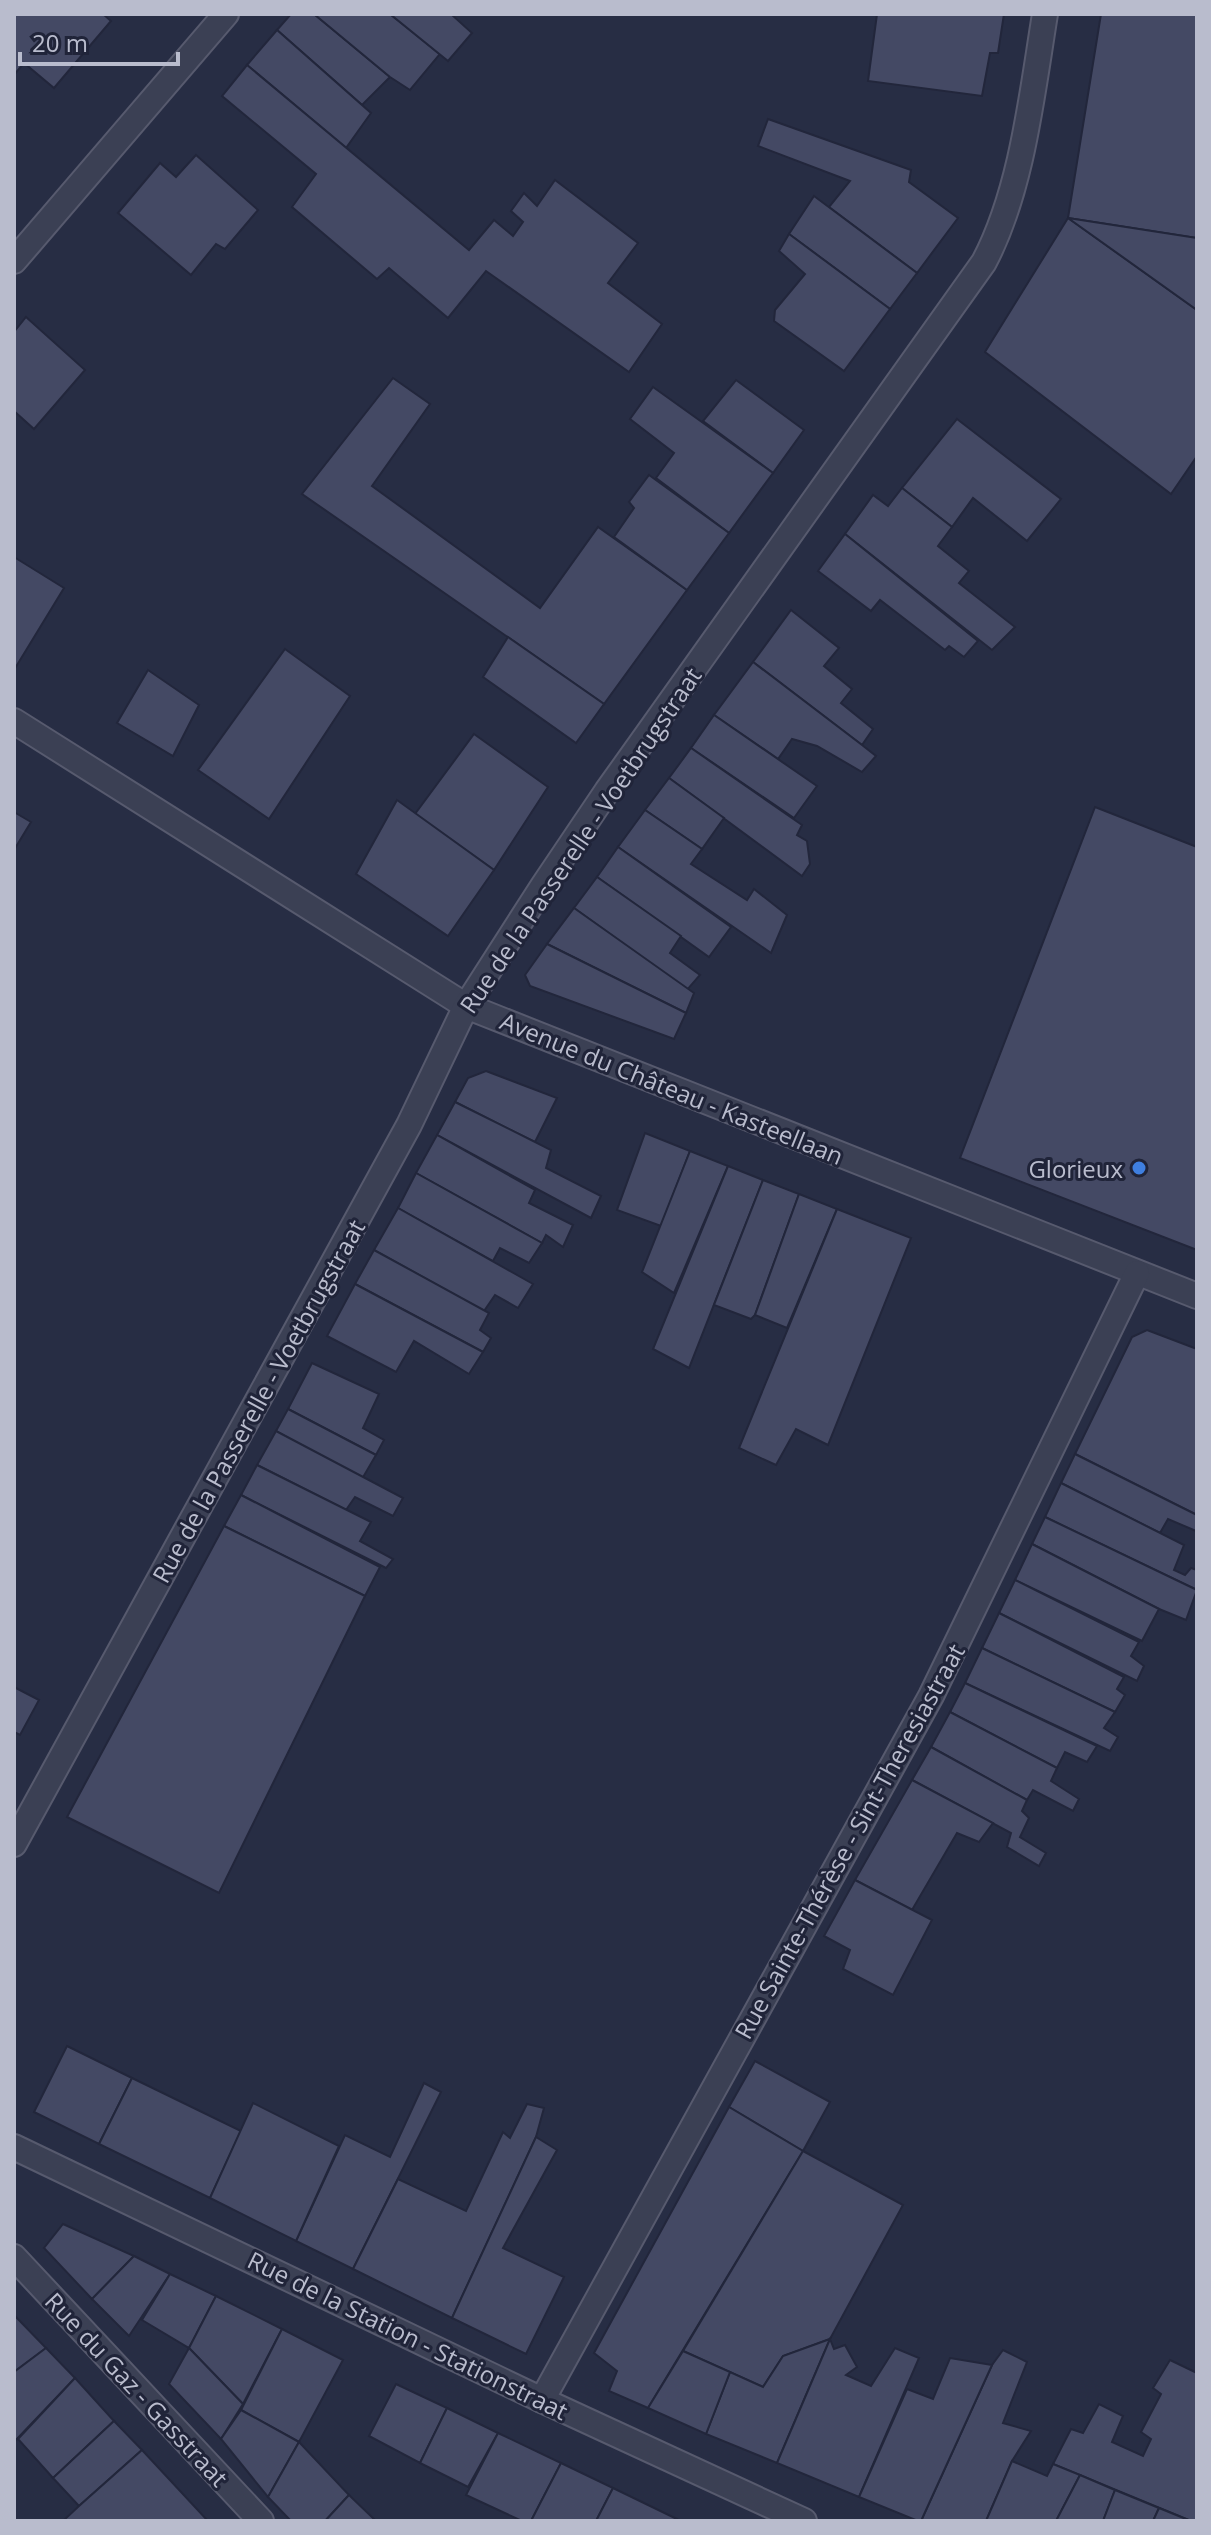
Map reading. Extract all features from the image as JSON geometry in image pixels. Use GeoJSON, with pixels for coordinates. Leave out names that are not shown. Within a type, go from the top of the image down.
{"type":"FeatureCollection","features":[{"type":"Feature","properties":{"kind":"street"},"geometry":{"type":"LineString","coordinates":[[14,261],[226,14]]}},
{"type":"Feature","properties":{"kind":"street","name":"Rue de la Passerelle - Voetbrugstraat"},"geometry":{"type":"LineString","coordinates":[[14,1844],[409,1125],[466,1006],[607,791],[984,262],[999,233],[1029,115],[1045,14]]}},
{"type":"Feature","properties":{"kind":"street","name":"Avenue du Château - Kasteellaan"},"geometry":{"type":"LineString","coordinates":[[14,721],[466,1006],[1197,1296]]}},
{"type":"Feature","properties":{"kind":"street","name":"Rue Sainte-Thérèse - Sint-Theresiastraat"},"geometry":{"type":"LineString","coordinates":[[542,2400],[931,1696],[1137,1273]]}},
{"type":"Feature","properties":{"kind":"street","name":"Rue de la Station - Stationstraat"},"geometry":{"type":"LineString","coordinates":[[14,2147],[542,2400],[804,2521]]}},
{"type":"Feature","properties":{"kind":"street","name":"Rue du Gaz - Gasstraat"},"geometry":{"type":"LineString","coordinates":[[14,2257],[261,2521]]}},
{"type":"Feature","properties":{"kind":"building"},"geometry":{"type":"Polygon","coordinates":[[[14,14],[103,14],[111,21],[54,88],[24,63],[14,75],[14,14]]]}},
{"type":"Feature","properties":{"kind":"building"},"geometry":{"type":"Polygon","coordinates":[[[291,14],[314,14],[390,77],[362,105],[277,30],[291,14]]]}},
{"type":"Feature","properties":{"kind":"building"},"geometry":{"type":"Polygon","coordinates":[[[314,14],[390,14],[440,54],[410,90],[314,14]]]}},
{"type":"Feature","properties":{"kind":"building"},"geometry":{"type":"Polygon","coordinates":[[[390,14],[451,14],[472,33],[448,61],[390,14]]]}},
{"type":"Feature","properties":{"kind":"building"},"geometry":{"type":"Polygon","coordinates":[[[877,14],[1004,14],[998,53],[990,53],[982,96],[868,81],[877,14]]]}},
{"type":"Feature","properties":{"kind":"building"},"geometry":{"type":"Polygon","coordinates":[[[1101,14],[1197,14],[1197,238],[1068,218],[1101,14]]]}},
{"type":"Feature","properties":{"kind":"building"},"geometry":{"type":"Polygon","coordinates":[[[277,30],[371,113],[346,148],[247,65],[277,30]]]}},
{"type":"Feature","properties":{"kind":"building"},"geometry":{"type":"Polygon","coordinates":[[[247,65],[469,250],[494,220],[513,236],[523,222],[511,211],[524,193],[537,206],[555,180],[638,243],[608,283],[662,324],[629,372],[486,271],[448,318],[389,268],[377,279],[292,207],[316,174],[222,96],[247,65]]]}},
{"type":"Feature","properties":{"kind":"building"},"geometry":{"type":"Polygon","coordinates":[[[768,119],[911,170],[909,182],[958,218],[917,273],[829,207],[850,181],[758,146],[768,119]]]}},
{"type":"Feature","properties":{"kind":"building"},"geometry":{"type":"Polygon","coordinates":[[[196,155],[258,210],[225,249],[216,244],[191,275],[118,213],[160,163],[176,177],[196,155]]]}},
{"type":"Feature","properties":{"kind":"building"},"geometry":{"type":"Polygon","coordinates":[[[814,196],[917,273],[890,309],[789,234],[814,196]]]}},
{"type":"Feature","properties":{"kind":"building"},"geometry":{"type":"Polygon","coordinates":[[[1068,218],[1197,310],[1197,456],[1171,494],[985,352],[1068,218]]]}},
{"type":"Feature","properties":{"kind":"building"},"geometry":{"type":"Polygon","coordinates":[[[1068,218],[1197,238],[1197,310],[1068,218]]]}},
{"type":"Feature","properties":{"kind":"building"},"geometry":{"type":"Polygon","coordinates":[[[789,234],[890,309],[844,371],[774,321],[775,310],[805,274],[779,251],[789,234]]]}},
{"type":"Feature","properties":{"kind":"building"},"geometry":{"type":"Polygon","coordinates":[[[26,317],[85,370],[34,429],[14,411],[14,332],[26,317]]]}},
{"type":"Feature","properties":{"kind":"building"},"geometry":{"type":"Polygon","coordinates":[[[393,378],[430,404],[372,486],[540,608],[598,527],[687,590],[604,704],[302,494],[393,378]]]}},
{"type":"Feature","properties":{"kind":"building"},"geometry":{"type":"Polygon","coordinates":[[[736,380],[804,430],[773,473],[703,421],[736,380]]]}},
{"type":"Feature","properties":{"kind":"building"},"geometry":{"type":"Polygon","coordinates":[[[653,387],[773,473],[729,533],[656,478],[674,453],[630,419],[653,387]]]}},
{"type":"Feature","properties":{"kind":"building"},"geometry":{"type":"Polygon","coordinates":[[[957,419],[1061,499],[1027,541],[973,498],[952,527],[902,488],[957,419]]]}},
{"type":"Feature","properties":{"kind":"building"},"geometry":{"type":"Polygon","coordinates":[[[649,475],[729,533],[687,590],[614,537],[634,508],[629,502],[649,475]]]}},
{"type":"Feature","properties":{"kind":"building"},"geometry":{"type":"Polygon","coordinates":[[[902,488],[952,527],[938,546],[969,571],[959,583],[1015,627],[992,650],[845,534],[873,495],[888,506],[902,488]]]}},
{"type":"Feature","properties":{"kind":"building"},"geometry":{"type":"Polygon","coordinates":[[[845,534],[978,641],[964,657],[949,646],[945,650],[880,600],[871,611],[818,571],[845,534]]]}},
{"type":"Feature","properties":{"kind":"building"},"geometry":{"type":"Polygon","coordinates":[[[14,557],[64,588],[14,670],[14,557]]]}},
{"type":"Feature","properties":{"kind":"building"},"geometry":{"type":"Polygon","coordinates":[[[791,610],[839,648],[824,666],[852,689],[841,703],[873,729],[862,745],[753,662],[791,610]]]}},
{"type":"Feature","properties":{"kind":"building"},"geometry":{"type":"Polygon","coordinates":[[[508,637],[604,704],[576,743],[483,677],[508,637]]]}},
{"type":"Feature","properties":{"kind":"building"},"geometry":{"type":"Polygon","coordinates":[[[285,649],[350,696],[269,819],[198,770],[285,649]]]}},
{"type":"Feature","properties":{"kind":"building"},"geometry":{"type":"Polygon","coordinates":[[[753,662],[876,756],[862,772],[817,746],[792,739],[778,759],[714,715],[753,662]]]}},
{"type":"Feature","properties":{"kind":"building"},"geometry":{"type":"Polygon","coordinates":[[[148,670],[199,705],[173,756],[117,723],[148,670]]]}},
{"type":"Feature","properties":{"kind":"building"},"geometry":{"type":"Polygon","coordinates":[[[714,715],[817,786],[794,818],[691,748],[714,715]]]}},
{"type":"Feature","properties":{"kind":"building"},"geometry":{"type":"Polygon","coordinates":[[[474,734],[548,787],[494,870],[415,814],[474,734]]]}},
{"type":"Feature","properties":{"kind":"building"},"geometry":{"type":"Polygon","coordinates":[[[691,748],[802,825],[797,835],[807,841],[810,864],[802,876],[669,778],[691,748]]]}},
{"type":"Feature","properties":{"kind":"building"},"geometry":{"type":"Polygon","coordinates":[[[669,778],[724,818],[702,849],[645,810],[669,778]]]}},
{"type":"Feature","properties":{"kind":"building"},"geometry":{"type":"Polygon","coordinates":[[[397,800],[494,870],[448,936],[356,874],[397,800]]]}},
{"type":"Feature","properties":{"kind":"building"},"geometry":{"type":"Polygon","coordinates":[[[1095,807],[1197,847],[1197,1250],[960,1158],[1095,807]]]}},
{"type":"Feature","properties":{"kind":"building"},"geometry":{"type":"Polygon","coordinates":[[[645,810],[702,849],[691,864],[747,900],[754,889],[787,915],[771,953],[618,847],[645,810]]]}},
{"type":"Feature","properties":{"kind":"building"},"geometry":{"type":"Polygon","coordinates":[[[14,812],[31,822],[14,850],[14,812]]]}},
{"type":"Feature","properties":{"kind":"building"},"geometry":{"type":"Polygon","coordinates":[[[618,847],[731,927],[709,957],[597,877],[618,847]]]}},
{"type":"Feature","properties":{"kind":"building"},"geometry":{"type":"Polygon","coordinates":[[[597,877],[681,936],[670,953],[700,975],[687,990],[574,908],[597,877]]]}},
{"type":"Feature","properties":{"kind":"building"},"geometry":{"type":"Polygon","coordinates":[[[574,908],[694,993],[686,1013],[547,944],[574,908]]]}},
{"type":"Feature","properties":{"kind":"building"},"geometry":{"type":"Polygon","coordinates":[[[547,944],[686,1013],[674,1039],[530,986],[525,975],[547,944]]]}},
{"type":"Feature","properties":{"kind":"building"},"geometry":{"type":"Polygon","coordinates":[[[486,1071],[557,1098],[535,1142],[455,1102],[468,1078],[486,1071]]]}},
{"type":"Feature","properties":{"kind":"building"},"geometry":{"type":"Polygon","coordinates":[[[455,1102],[551,1150],[546,1168],[601,1196],[591,1218],[437,1135],[455,1102]]]}},
{"type":"Feature","properties":{"kind":"building"},"geometry":{"type":"Polygon","coordinates":[[[645,1133],[690,1151],[661,1226],[617,1210],[645,1133]]]}},
{"type":"Feature","properties":{"kind":"building"},"geometry":{"type":"Polygon","coordinates":[[[437,1135],[535,1190],[529,1203],[573,1225],[563,1247],[546,1235],[542,1243],[416,1173],[437,1135]]]}},
{"type":"Feature","properties":{"kind":"building"},"geometry":{"type":"Polygon","coordinates":[[[690,1151],[728,1166],[674,1293],[642,1272],[690,1151]]]}},
{"type":"Feature","properties":{"kind":"building"},"geometry":{"type":"Polygon","coordinates":[[[728,1166],[763,1180],[689,1368],[653,1349],[728,1166]]]}},
{"type":"Feature","properties":{"kind":"building"},"geometry":{"type":"Polygon","coordinates":[[[416,1173],[542,1243],[529,1263],[500,1248],[493,1261],[398,1208],[416,1173]]]}},
{"type":"Feature","properties":{"kind":"building"},"geometry":{"type":"Polygon","coordinates":[[[763,1180],[799,1194],[751,1319],[714,1305],[763,1180]]]}},
{"type":"Feature","properties":{"kind":"building"},"geometry":{"type":"Polygon","coordinates":[[[799,1194],[837,1209],[787,1328],[755,1315],[799,1194]]]}},
{"type":"Feature","properties":{"kind":"building"},"geometry":{"type":"Polygon","coordinates":[[[398,1208],[533,1284],[518,1308],[495,1295],[484,1311],[374,1250],[398,1208]]]}},
{"type":"Feature","properties":{"kind":"building"},"geometry":{"type":"Polygon","coordinates":[[[837,1209],[911,1238],[828,1445],[796,1429],[776,1465],[739,1448],[837,1209]]]}},
{"type":"Feature","properties":{"kind":"building"},"geometry":{"type":"Polygon","coordinates":[[[374,1250],[489,1313],[480,1330],[491,1338],[483,1352],[355,1284],[374,1250]]]}},
{"type":"Feature","properties":{"kind":"building"},"geometry":{"type":"Polygon","coordinates":[[[355,1284],[483,1352],[469,1374],[414,1341],[396,1372],[327,1336],[355,1284]]]}},
{"type":"Feature","properties":{"kind":"building"},"geometry":{"type":"Polygon","coordinates":[[[1147,1330],[1197,1349],[1197,1515],[1075,1454],[1132,1337],[1147,1330]]]}},
{"type":"Feature","properties":{"kind":"building"},"geometry":{"type":"Polygon","coordinates":[[[312,1363],[379,1394],[363,1428],[384,1440],[376,1455],[288,1409],[312,1363]]]}},
{"type":"Feature","properties":{"kind":"building"},"geometry":{"type":"Polygon","coordinates":[[[288,1409],[376,1455],[362,1479],[276,1431],[288,1409]]]}},
{"type":"Feature","properties":{"kind":"building"},"geometry":{"type":"Polygon","coordinates":[[[276,1431],[403,1498],[393,1516],[355,1497],[346,1510],[257,1465],[276,1431]]]}},
{"type":"Feature","properties":{"kind":"building"},"geometry":{"type":"Polygon","coordinates":[[[1075,1454],[1197,1515],[1196,1531],[1168,1519],[1160,1533],[1061,1483],[1075,1454]]]}},
{"type":"Feature","properties":{"kind":"building"},"geometry":{"type":"Polygon","coordinates":[[[257,1465],[371,1522],[360,1541],[393,1559],[386,1568],[241,1495],[257,1465]]]}},
{"type":"Feature","properties":{"kind":"building"},"geometry":{"type":"Polygon","coordinates":[[[1061,1483],[1184,1545],[1174,1570],[1185,1575],[1191,1568],[1197,1570],[1197,1590],[1045,1517],[1061,1483]]]}},
{"type":"Feature","properties":{"kind":"building"},"geometry":{"type":"Polygon","coordinates":[[[241,1495],[380,1567],[365,1596],[224,1526],[241,1495]]]}},
{"type":"Feature","properties":{"kind":"building"},"geometry":{"type":"Polygon","coordinates":[[[1045,1517],[1197,1590],[1186,1620],[1032,1544],[1045,1517]]]}},
{"type":"Feature","properties":{"kind":"building"},"geometry":{"type":"Polygon","coordinates":[[[224,1526],[365,1596],[219,1893],[67,1817],[224,1526]]]}},
{"type":"Feature","properties":{"kind":"building"},"geometry":{"type":"Polygon","coordinates":[[[1032,1544],[1159,1609],[1142,1641],[1015,1580],[1032,1544]]]}},
{"type":"Feature","properties":{"kind":"building"},"geometry":{"type":"Polygon","coordinates":[[[1015,1580],[1139,1642],[1131,1656],[1144,1666],[1137,1681],[999,1613],[1015,1580]]]}},
{"type":"Feature","properties":{"kind":"building"},"geometry":{"type":"Polygon","coordinates":[[[999,1613],[1124,1677],[1117,1689],[1125,1695],[1115,1712],[982,1648],[999,1613]]]}},
{"type":"Feature","properties":{"kind":"building"},"geometry":{"type":"Polygon","coordinates":[[[982,1648],[1115,1712],[1104,1728],[1118,1737],[1110,1751],[965,1683],[982,1648]]]}},
{"type":"Feature","properties":{"kind":"building"},"geometry":{"type":"Polygon","coordinates":[[[965,1683],[1097,1746],[1087,1762],[1065,1752],[1057,1768],[950,1712],[965,1683]]]}},
{"type":"Feature","properties":{"kind":"building"},"geometry":{"type":"Polygon","coordinates":[[[14,1687],[39,1700],[20,1735],[14,1732],[14,1687]]]}},
{"type":"Feature","properties":{"kind":"building"},"geometry":{"type":"Polygon","coordinates":[[[950,1712],[1057,1768],[1051,1781],[1079,1799],[1073,1811],[1033,1790],[1027,1800],[931,1747],[950,1712]]]}},
{"type":"Feature","properties":{"kind":"building"},"geometry":{"type":"Polygon","coordinates":[[[931,1747],[1027,1800],[1022,1811],[1029,1818],[1020,1837],[1046,1853],[1039,1866],[1007,1847],[1011,1833],[912,1780],[931,1747]]]}},
{"type":"Feature","properties":{"kind":"building"},"geometry":{"type":"Polygon","coordinates":[[[912,1780],[993,1823],[979,1842],[957,1833],[912,1910],[855,1880],[912,1780]]]}},
{"type":"Feature","properties":{"kind":"building"},"geometry":{"type":"Polygon","coordinates":[[[855,1880],[932,1920],[893,1995],[843,1969],[850,1950],[824,1936],[855,1880]]]}},
{"type":"Feature","properties":{"kind":"building"},"geometry":{"type":"Polygon","coordinates":[[[67,2046],[132,2078],[99,2144],[34,2112],[67,2046]]]}},
{"type":"Feature","properties":{"kind":"building"},"geometry":{"type":"Polygon","coordinates":[[[755,2061],[830,2102],[803,2151],[729,2107],[755,2061]]]}},
{"type":"Feature","properties":{"kind":"building"},"geometry":{"type":"Polygon","coordinates":[[[132,2078],[241,2131],[210,2198],[99,2144],[132,2078]]]}},
{"type":"Feature","properties":{"kind":"building"},"geometry":{"type":"Polygon","coordinates":[[[424,2083],[441,2092],[353,2269],[296,2241],[345,2135],[390,2157],[424,2083]]]}},
{"type":"Feature","properties":{"kind":"building"},"geometry":{"type":"Polygon","coordinates":[[[253,2103],[339,2146],[296,2241],[210,2198],[253,2103]]]}},
{"type":"Feature","properties":{"kind":"building"},"geometry":{"type":"Polygon","coordinates":[[[527,2104],[544,2108],[536,2137],[452,2318],[353,2269],[398,2179],[466,2211],[503,2132],[510,2138],[527,2104]]]}},
{"type":"Feature","properties":{"kind":"building"},"geometry":{"type":"Polygon","coordinates":[[[729,2107],[803,2151],[648,2408],[609,2391],[617,2371],[594,2353],[729,2107]]]}},
{"type":"Feature","properties":{"kind":"building"},"geometry":{"type":"Polygon","coordinates":[[[536,2137],[557,2150],[503,2248],[564,2277],[526,2354],[452,2318],[536,2137]]]}},
{"type":"Feature","properties":{"kind":"building"},"geometry":{"type":"Polygon","coordinates":[[[803,2151],[903,2205],[830,2339],[783,2356],[763,2387],[683,2351],[803,2151]]]}},
{"type":"Feature","properties":{"kind":"building"},"geometry":{"type":"Polygon","coordinates":[[[63,2224],[134,2256],[92,2299],[44,2248],[63,2224]]]}},
{"type":"Feature","properties":{"kind":"building"},"geometry":{"type":"Polygon","coordinates":[[[134,2256],[170,2274],[129,2336],[92,2299],[134,2256]]]}},
{"type":"Feature","properties":{"kind":"building"},"geometry":{"type":"Polygon","coordinates":[[[170,2274],[216,2296],[189,2348],[142,2320],[170,2274]]]}},
{"type":"Feature","properties":{"kind":"building"},"geometry":{"type":"Polygon","coordinates":[[[216,2296],[282,2329],[243,2404],[189,2348],[216,2296]]]}},
{"type":"Feature","properties":{"kind":"building"},"geometry":{"type":"Polygon","coordinates":[[[14,2315],[46,2348],[14,2372],[14,2315]]]}},
{"type":"Feature","properties":{"kind":"building"},"geometry":{"type":"Polygon","coordinates":[[[282,2329],[343,2360],[299,2442],[241,2410],[282,2329]]]}},
{"type":"Feature","properties":{"kind":"building"},"geometry":{"type":"Polygon","coordinates":[[[830,2339],[777,2463],[706,2434],[730,2372],[763,2387],[783,2356],[830,2339]]]}},
{"type":"Feature","properties":{"kind":"building"},"geometry":{"type":"Polygon","coordinates":[[[830,2339],[834,2349],[845,2345],[857,2367],[846,2375],[871,2386],[895,2348],[919,2358],[859,2497],[777,2463],[830,2339]]]}},
{"type":"Feature","properties":{"kind":"building"},"geometry":{"type":"Polygon","coordinates":[[[46,2348],[75,2378],[14,2442],[14,2372],[46,2348]]]}},
{"type":"Feature","properties":{"kind":"building"},"geometry":{"type":"Polygon","coordinates":[[[189,2348],[243,2404],[221,2439],[169,2384],[189,2348]]]}},
{"type":"Feature","properties":{"kind":"building"},"geometry":{"type":"Polygon","coordinates":[[[1003,2350],[1027,2362],[1003,2423],[1031,2431],[1012,2461],[986,2521],[921,2521],[992,2365],[1003,2350]]]}},
{"type":"Feature","properties":{"kind":"building"},"geometry":{"type":"Polygon","coordinates":[[[683,2351],[730,2372],[706,2434],[648,2408],[683,2351]]]}},
{"type":"Feature","properties":{"kind":"building"},"geometry":{"type":"Polygon","coordinates":[[[950,2358],[992,2365],[921,2521],[859,2497],[907,2389],[933,2399],[950,2358]]]}},
{"type":"Feature","properties":{"kind":"building"},"geometry":{"type":"Polygon","coordinates":[[[1170,2360],[1197,2373],[1197,2521],[1053,2464],[1071,2429],[1083,2433],[1099,2404],[1123,2416],[1112,2442],[1143,2456],[1151,2439],[1141,2432],[1161,2394],[1153,2388],[1170,2360]]]}},
{"type":"Feature","properties":{"kind":"building"},"geometry":{"type":"Polygon","coordinates":[[[75,2378],[114,2421],[53,2478],[18,2439],[75,2378]]]}},
{"type":"Feature","properties":{"kind":"building"},"geometry":{"type":"Polygon","coordinates":[[[396,2384],[447,2408],[420,2463],[369,2436],[396,2384]]]}},
{"type":"Feature","properties":{"kind":"building"},"geometry":{"type":"Polygon","coordinates":[[[447,2408],[498,2433],[468,2487],[420,2463],[447,2408]]]}},
{"type":"Feature","properties":{"kind":"building"},"geometry":{"type":"Polygon","coordinates":[[[241,2410],[299,2442],[268,2497],[221,2439],[241,2410]]]}},
{"type":"Feature","properties":{"kind":"building"},"geometry":{"type":"Polygon","coordinates":[[[114,2421],[142,2450],[79,2506],[53,2478],[114,2421]]]}},
{"type":"Feature","properties":{"kind":"building"},"geometry":{"type":"Polygon","coordinates":[[[498,2433],[561,2463],[531,2521],[522,2521],[466,2495],[498,2433]]]}},
{"type":"Feature","properties":{"kind":"building"},"geometry":{"type":"Polygon","coordinates":[[[299,2442],[349,2495],[325,2521],[291,2521],[268,2497],[299,2442]]]}},
{"type":"Feature","properties":{"kind":"building"},"geometry":{"type":"Polygon","coordinates":[[[142,2450],[208,2521],[63,2521],[79,2506],[142,2450]]]}},
{"type":"Feature","properties":{"kind":"building"},"geometry":{"type":"Polygon","coordinates":[[[1012,2461],[1047,2476],[1053,2464],[1080,2475],[1056,2521],[986,2521],[1012,2461]]]}},
{"type":"Feature","properties":{"kind":"building"},"geometry":{"type":"Polygon","coordinates":[[[561,2463],[613,2488],[596,2521],[531,2521],[561,2463]]]}},
{"type":"Feature","properties":{"kind":"building"},"geometry":{"type":"Polygon","coordinates":[[[1080,2475],[1115,2490],[1103,2521],[1056,2521],[1080,2475]]]}},
{"type":"Feature","properties":{"kind":"building"},"geometry":{"type":"Polygon","coordinates":[[[613,2488],[681,2521],[596,2521],[613,2488]]]}},
{"type":"Feature","properties":{"kind":"building"},"geometry":{"type":"Polygon","coordinates":[[[1115,2490],[1159,2508],[1153,2521],[1103,2521],[1115,2490]]]}},
{"type":"Feature","properties":{"kind":"building"},"geometry":{"type":"Polygon","coordinates":[[[349,2495],[376,2521],[325,2521],[349,2495]]]}},
{"type":"Feature","properties":{"kind":"building"},"geometry":{"type":"Polygon","coordinates":[[[1159,2508],[1191,2521],[1153,2521],[1159,2508]]]}},
{"type":"Feature","properties":{"kind":"place","name":"Glorieux"},"geometry":{"type":"Point","coordinates":[1139,1168]}}]}
